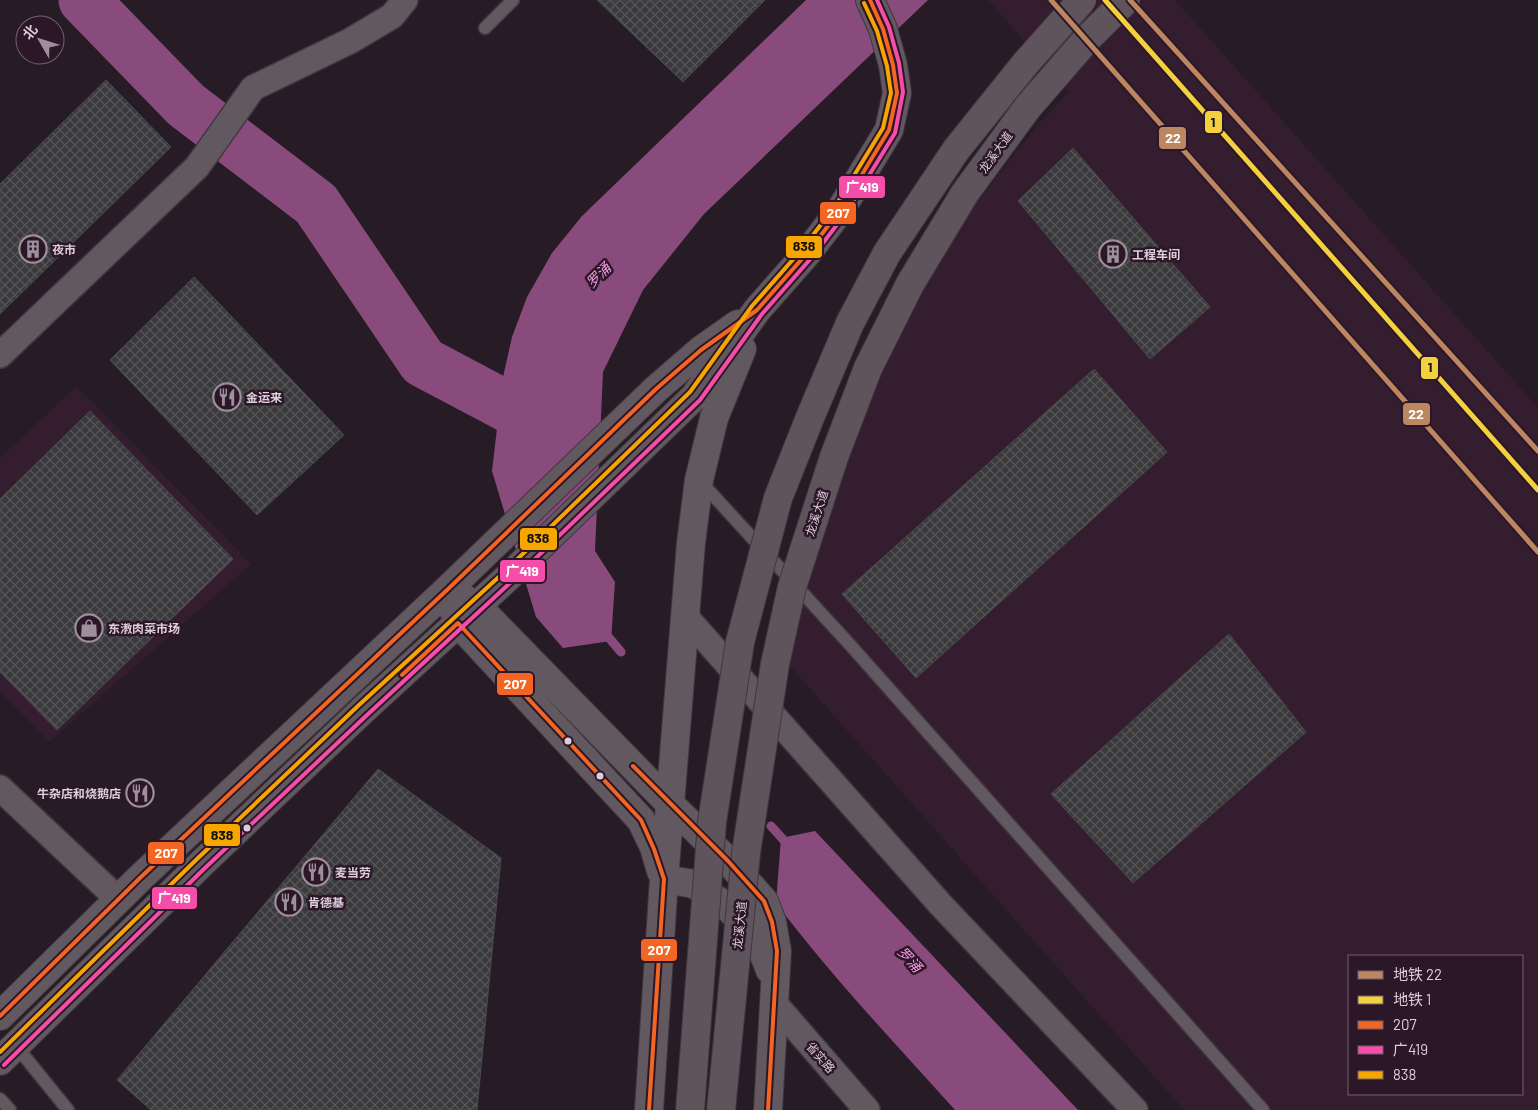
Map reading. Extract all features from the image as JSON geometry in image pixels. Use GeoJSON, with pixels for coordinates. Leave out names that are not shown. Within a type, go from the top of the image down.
{"type":"FeatureCollection","features":[{"type":"Feature","properties":{"kind":"main road"},"geometry":{"type":"LineString","coordinates":[[690,1110],[712,822],[740,642],[778,498],[850,323],[887,253],[956,150],[1024,64],[1082,0]]}},
{"type":"Feature","properties":{"kind":"main road","name":"龙溪大道"},"geometry":{"type":"LineString","coordinates":[[721,1110],[746,853],[775,664],[792,588],[834,457],[868,368],[910,284],[965,193],[1028,107],[1087,39],[1126,0]]}},
{"type":"Feature","properties":{"kind":"street"},"geometry":{"type":"LineString","coordinates":[[0,355],[197,166],[254,88],[350,41],[392,16],[405,0]]}},
{"type":"Feature","properties":{"kind":"street"},"geometry":{"type":"LineString","coordinates":[[8,1053],[201,864],[363,710],[506,578],[695,396],[757,310],[808,252],[841,209],[889,130],[897,93],[893,65],[882,29],[870,0]]}},
{"type":"Feature","properties":{"kind":"street"},"geometry":{"type":"LineString","coordinates":[[0,1016],[118,899],[447,590],[656,389],[701,350],[757,310]]}},
{"type":"Feature","properties":{"kind":"street"},"geometry":{"type":"LineString","coordinates":[[649,1110],[664,879],[691,543],[699,480],[714,418],[757,310]]}},
{"type":"Feature","properties":{"kind":"street"},"geometry":{"type":"LineString","coordinates":[[447,590],[641,820],[654,847],[664,879]]}},
{"type":"Feature","properties":{"kind":"street"},"geometry":{"type":"LineString","coordinates":[[468,614],[671,805],[728,861],[764,900],[772,922],[777,951],[768,1110]]}},
{"type":"Feature","properties":{"kind":"street"},"geometry":{"type":"LineString","coordinates":[[685,616],[940,904],[1135,1110]]}},
{"type":"Feature","properties":{"kind":"street"},"geometry":{"type":"LineString","coordinates":[[0,788],[118,899]]}},
{"type":"Feature","properties":{"kind":"street"},"geometry":{"type":"LineString","coordinates":[[664,879],[694,884],[730,909],[759,942],[775,995]]}},
{"type":"Feature","properties":{"kind":"street","name":"省实路"},"geometry":{"type":"LineString","coordinates":[[775,995],[867,1110]]}},
{"type":"Feature","properties":{"kind":"lane"},"geometry":{"type":"LineString","coordinates":[[485,28],[513,0]]}},
{"type":"Feature","properties":{"kind":"lane"},"geometry":{"type":"LineString","coordinates":[[699,480],[859,654],[1263,1110]]}},
{"type":"Feature","properties":{"kind":"lane"},"geometry":{"type":"LineString","coordinates":[[8,1053],[68,1110]]}},
{"type":"Feature","properties":{"kind":"lane"},"geometry":{"type":"LineString","coordinates":[[0,1099],[10,1110]]}},
{"type":"Feature","properties":{"kind":"shaded area"},"geometry":{"type":"Polygon","coordinates":[[[988,0],[1175,0],[1538,408],[1538,1110],[1184,1110],[789,665],[805,582],[861,413],[923,286],[965,216],[1037,126],[1069,92],[988,0]]]}},
{"type":"Feature","properties":{"kind":"shaded area","name":"东漖肉菜市场"},"geometry":{"type":"Polygon","coordinates":[[[76,387],[251,564],[49,742],[0,692],[0,458],[76,387]]]}},
{"type":"Feature","properties":{"kind":"water"},"geometry":{"type":"Polygon","coordinates":[[[806,0],[928,0],[704,214],[643,290],[603,372],[595,551],[615,582],[611,641],[563,648],[536,617],[492,471],[503,377],[512,337],[527,297],[552,253],[582,216],[806,0]]]}},
{"type":"Feature","properties":{"kind":"water"},"geometry":{"type":"Polygon","coordinates":[[[815,831],[1078,1110],[955,1110],[841,983],[776,903],[781,838],[815,831]]]}},
{"type":"Feature","properties":{"kind":"building"},"geometry":{"type":"Polygon","coordinates":[[[597,0],[765,0],[683,82],[597,0]]]}},
{"type":"Feature","properties":{"kind":"building","name":"夜市"},"geometry":{"type":"Polygon","coordinates":[[[106,80],[171,147],[0,314],[0,184],[106,80]]]}},
{"type":"Feature","properties":{"kind":"building","name":"工程车间"},"geometry":{"type":"Polygon","coordinates":[[[1073,148],[1210,307],[1150,359],[1018,201],[1073,148]]]}},
{"type":"Feature","properties":{"kind":"building","name":"金运来"},"geometry":{"type":"Polygon","coordinates":[[[194,277],[344,435],[257,515],[110,360],[194,277]]]}},
{"type":"Feature","properties":{"kind":"building"},"geometry":{"type":"Polygon","coordinates":[[[1094,369],[1167,452],[916,678],[842,594],[1094,369]]]}},
{"type":"Feature","properties":{"kind":"building","name":"东漖肉菜市场"},"geometry":{"type":"Polygon","coordinates":[[[90,411],[233,559],[57,730],[0,672],[0,499],[90,411]]]}},
{"type":"Feature","properties":{"kind":"building"},"geometry":{"type":"Polygon","coordinates":[[[1229,634],[1306,732],[1133,883],[1051,794],[1229,634]]]}},
{"type":"Feature","properties":{"kind":"building"},"geometry":{"type":"Polygon","coordinates":[[[378,769],[501,858],[477,1110],[151,1110],[117,1080],[378,769]]]}},
{"type":"Feature","properties":{"kind":"waterway"},"geometry":{"type":"LineString","coordinates":[[84,0],[186,105],[316,204],[423,362],[544,426]]}},
{"type":"Feature","properties":{"kind":"waterway","name":"罗涌"},"geometry":{"type":"LineString","coordinates":[[605,633],[621,652]]}},
{"type":"Feature","properties":{"kind":"waterway","name":"罗涌"},"geometry":{"type":"LineString","coordinates":[[771,826],[789,846]]}},
{"type":"Feature","properties":{"kind":"metro line","name":"22"},"geometry":{"type":"LineString","coordinates":[[1051,0],[1538,552]]}},
{"type":"Feature","properties":{"kind":"metro line","name":"1"},"geometry":{"type":"LineString","coordinates":[[1105,0],[1538,490]]}},
{"type":"Feature","properties":{"kind":"metro line","name":"22"},"geometry":{"type":"LineString","coordinates":[[1130,0],[1538,451]]}},
{"type":"Feature","properties":{"kind":"transit line","name":"207"},"geometry":{"type":"LineString","coordinates":[[0,1016],[141,877],[447,590],[656,389],[701,350],[757,310],[808,252],[841,209],[889,130],[897,93],[893,65],[883,29],[870,0]]}},
{"type":"Feature","properties":{"kind":"transit line","name":"广419"},"geometry":{"type":"LineString","coordinates":[[4,1065],[205,868],[510,583],[700,400],[762,314],[813,256],[846,213],[895,133],[903,92],[899,63],[889,27],[877,0]]}},
{"type":"Feature","properties":{"kind":"transit line","name":"838"},"geometry":{"type":"LineString","coordinates":[[0,1052],[197,859],[359,705],[502,574],[690,392],[752,306],[803,248],[836,205],[883,128],[891,93],[887,66],[877,31],[864,3]]}},
{"type":"Feature","properties":{"kind":"transit line","name":"207"},"geometry":{"type":"LineString","coordinates":[[402,675],[458,623],[641,820],[654,849],[664,879],[649,1110]]}},
{"type":"Feature","properties":{"kind":"transit line","name":"207"},"geometry":{"type":"LineString","coordinates":[[633,766],[728,861],[764,901],[772,922],[777,951],[768,1110]]}},
{"type":"Feature","properties":{"kind":"place","name":"夜市"},"geometry":{"type":"Point","coordinates":[33,249]}},
{"type":"Feature","properties":{"kind":"place","name":"工程车间"},"geometry":{"type":"Point","coordinates":[1113,254]}},
{"type":"Feature","properties":{"kind":"place","name":"金运来"},"geometry":{"type":"Point","coordinates":[227,397]}},
{"type":"Feature","properties":{"kind":"place","name":"东漖肉菜市场"},"geometry":{"type":"Point","coordinates":[89,628]}},
{"type":"Feature","properties":{"kind":"place","name":"牛杂店和烧鹅店"},"geometry":{"type":"Point","coordinates":[140,793]}},
{"type":"Feature","properties":{"kind":"place","name":"麦当劳"},"geometry":{"type":"Point","coordinates":[316,872]}},
{"type":"Feature","properties":{"kind":"place","name":"肯德基"},"geometry":{"type":"Point","coordinates":[289,902]}}]}
